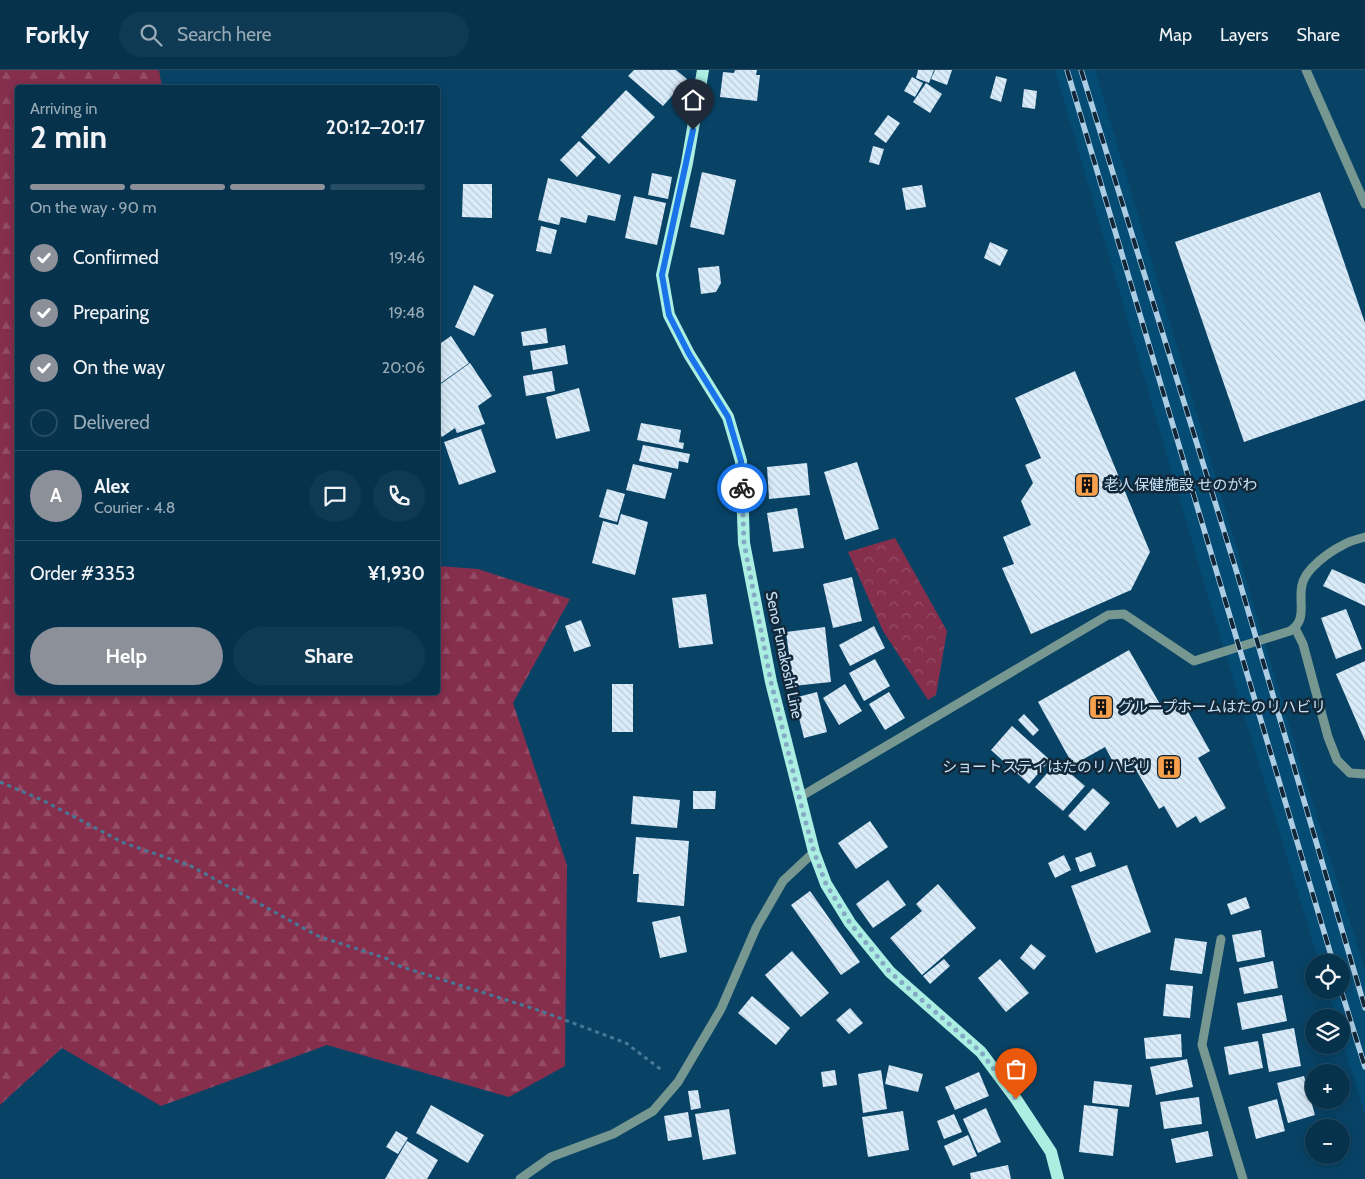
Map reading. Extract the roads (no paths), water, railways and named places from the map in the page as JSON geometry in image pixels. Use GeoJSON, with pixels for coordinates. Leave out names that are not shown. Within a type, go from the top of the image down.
{"type":"FeatureCollection","features":[{"type":"Feature","properties":{"kind":"main road","name":"Seno Funakoshi Line"},"geometry":{"type":"LineString","coordinates":[[703,70],[687,163],[662,275],[669,315],[689,354],[728,417],[741,461],[744,543],[771,682],[814,852],[826,884],[850,923],[890,972],[981,1052],[1052,1152],[1058,1179]]}},
{"type":"Feature","properties":{"kind":"street"},"geometry":{"type":"LineString","coordinates":[[1306,70],[1365,204]]}},
{"type":"Feature","properties":{"kind":"street"},"geometry":{"type":"LineString","coordinates":[[800,798],[1108,615],[1124,614],[1194,661],[1293,630],[1301,619],[1302,584],[1313,566],[1343,544],[1365,537]]}},
{"type":"Feature","properties":{"kind":"street"},"geometry":{"type":"LineString","coordinates":[[1293,630],[1303,644],[1328,737],[1337,760],[1350,773],[1365,774]]}},
{"type":"Feature","properties":{"kind":"street"},"geometry":{"type":"LineString","coordinates":[[520,1179],[550,1157],[613,1134],[653,1111],[678,1082],[721,1009],[756,928],[783,881],[814,852]]}},
{"type":"Feature","properties":{"kind":"street"},"geometry":{"type":"LineString","coordinates":[[1221,939],[1202,1045],[1243,1179]]}},
{"type":"Feature","properties":{"kind":"railway"},"geometry":{"type":"LineString","coordinates":[[1067,70],[1331,954]]}},
{"type":"Feature","properties":{"kind":"railway"},"geometry":{"type":"LineString","coordinates":[[1081,70],[1237,573],[1365,1008]]}},
{"type":"Feature","properties":{"kind":"railway"},"geometry":{"type":"LineString","coordinates":[[1344,999],[1365,1067]]}},
{"type":"Feature","properties":{"kind":"place","name":"老人保健施設 せのがわ"},"geometry":{"type":"Point","coordinates":[1087,485]}},
{"type":"Feature","properties":{"kind":"place","name":"グループホームはたのリハビリ"},"geometry":{"type":"Point","coordinates":[1101,707]}},
{"type":"Feature","properties":{"kind":"place","name":"ショートステイはたのリハビリ"},"geometry":{"type":"Point","coordinates":[1169,767]}}]}
